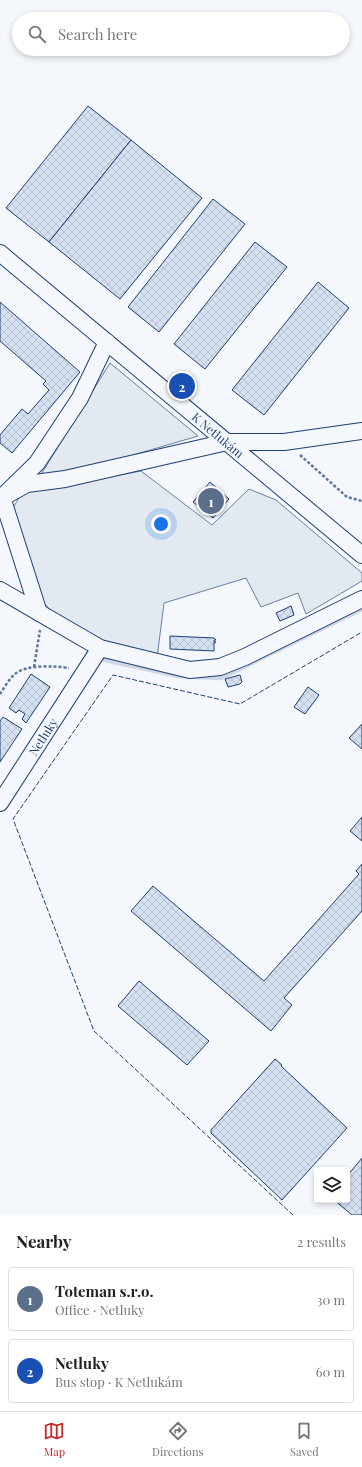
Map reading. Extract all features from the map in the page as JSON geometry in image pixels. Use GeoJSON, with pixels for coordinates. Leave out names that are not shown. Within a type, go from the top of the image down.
{"type":"FeatureCollection","features":[{"type":"Feature","properties":{"kind":"street","name":"K Netlukám"},"geometry":{"type":"LineString","coordinates":[[0,253],[362,555]]}},
{"type":"Feature","properties":{"kind":"street"},"geometry":{"type":"LineString","coordinates":[[1,498],[37,463],[80,398],[107,342]]}},
{"type":"Feature","properties":{"kind":"street"},"geometry":{"type":"LineString","coordinates":[[1,498],[26,484],[65,479],[227,442],[284,442],[362,431]]}},
{"type":"Feature","properties":{"kind":"street"},"geometry":{"type":"LineString","coordinates":[[1,498],[39,613]]}},
{"type":"Feature","properties":{"kind":"street"},"geometry":{"type":"LineString","coordinates":[[0,590],[100,648],[190,670],[220,667],[245,657],[362,599]]}},
{"type":"Feature","properties":{"kind":"street","name":"Netluky"},"geometry":{"type":"LineString","coordinates":[[0,803],[100,648]]}},
{"type":"Feature","properties":{"kind":"path"},"geometry":{"type":"LineString","coordinates":[[284,442],[347,496],[362,501]]}},
{"type":"Feature","properties":{"kind":"path"},"geometry":{"type":"LineString","coordinates":[[34,667],[40,628],[39,613]]}},
{"type":"Feature","properties":{"kind":"path"},"geometry":{"type":"LineString","coordinates":[[0,694],[15,674],[30,667],[59,666],[85,670]]}},
{"type":"Feature","properties":{"kind":"shaded area"},"geometry":{"type":"Polygon","coordinates":[[[110,363],[198,436],[123,458],[40,476],[110,363]]]}},
{"type":"Feature","properties":{"kind":"shaded area"},"geometry":{"type":"Polygon","coordinates":[[[141,471],[212,525],[249,489],[276,500],[362,573],[362,581],[306,614],[298,593],[261,607],[246,578],[164,603],[157,658],[96,640],[55,615],[43,602],[12,510],[22,492],[141,471]]]}},
{"type":"Feature","properties":{"kind":"building"},"geometry":{"type":"Polygon","coordinates":[[[88,106],[131,140],[49,242],[6,208],[88,106]]]}},
{"type":"Feature","properties":{"kind":"building"},"geometry":{"type":"Polygon","coordinates":[[[131,140],[202,198],[120,299],[49,242],[131,140]]]}},
{"type":"Feature","properties":{"kind":"building"},"geometry":{"type":"Polygon","coordinates":[[[213,199],[245,224],[159,332],[128,307],[213,199]]]}},
{"type":"Feature","properties":{"kind":"building"},"geometry":{"type":"Polygon","coordinates":[[[255,242],[287,267],[205,369],[174,344],[255,242]]]}},
{"type":"Feature","properties":{"kind":"building"},"geometry":{"type":"Polygon","coordinates":[[[318,282],[349,308],[264,415],[232,390],[318,282]]]}},
{"type":"Feature","properties":{"kind":"building"},"geometry":{"type":"Polygon","coordinates":[[[0,302],[80,372],[12,453],[0,443],[0,435],[22,409],[28,414],[49,390],[43,384],[46,381],[0,341],[0,302]]]}},
{"type":"Feature","properties":{"kind":"building"},"geometry":{"type":"Polygon","coordinates":[[[210,482],[229,499],[213,518],[193,502],[210,482]]]}},
{"type":"Feature","properties":{"kind":"building"},"geometry":{"type":"Polygon","coordinates":[[[291,606],[294,615],[280,621],[276,613],[291,606]]]}},
{"type":"Feature","properties":{"kind":"building"},"geometry":{"type":"Polygon","coordinates":[[[170,636],[214,638],[216,640],[214,640],[214,642],[216,642],[214,643],[214,651],[170,649],[170,636]]]}},
{"type":"Feature","properties":{"kind":"building"},"geometry":{"type":"Polygon","coordinates":[[[31,674],[50,687],[26,723],[22,719],[25,714],[19,710],[16,713],[9,708],[31,674]]]}},
{"type":"Feature","properties":{"kind":"building"},"geometry":{"type":"Polygon","coordinates":[[[240,675],[242,682],[240,684],[228,687],[225,679],[240,675]]]}},
{"type":"Feature","properties":{"kind":"building"},"geometry":{"type":"Polygon","coordinates":[[[308,687],[319,695],[305,714],[294,707],[308,687]]]}},
{"type":"Feature","properties":{"kind":"building"},"geometry":{"type":"Polygon","coordinates":[[[3,717],[22,729],[0,762],[0,721],[3,717]]]}},
{"type":"Feature","properties":{"kind":"building"},"geometry":{"type":"Polygon","coordinates":[[[362,724],[362,749],[349,738],[362,724]]]}},
{"type":"Feature","properties":{"kind":"building"},"geometry":{"type":"Polygon","coordinates":[[[362,817],[362,841],[350,831],[362,817]]]}},
{"type":"Feature","properties":{"kind":"building"},"geometry":{"type":"Polygon","coordinates":[[[362,864],[362,911],[284,998],[292,1005],[271,1031],[131,911],[153,886],[264,981],[359,874],[356,871],[362,864]]]}},
{"type":"Feature","properties":{"kind":"building"},"geometry":{"type":"Polygon","coordinates":[[[139,981],[209,1041],[187,1065],[118,1006],[139,981]]]}},
{"type":"Feature","properties":{"kind":"building"},"geometry":{"type":"Polygon","coordinates":[[[275,1059],[347,1128],[282,1200],[211,1133],[211,1130],[275,1059]]]}},
{"type":"Feature","properties":{"kind":"building"},"geometry":{"type":"Polygon","coordinates":[[[362,1158],[362,1215],[352,1215],[338,1203],[350,1203],[350,1172],[362,1158]]]}},
{"type":"Feature","properties":{"kind":"waterway"},"geometry":{"type":"LineString","coordinates":[[194,677],[221,678],[362,609]]}},
{"type":"Feature","properties":{"kind":"waterway"},"geometry":{"type":"LineString","coordinates":[[105,660],[178,676],[186,676]]}},
{"type":"Feature","properties":{"kind":"fence"},"geometry":{"type":"LineString","coordinates":[[293,1215],[94,1031],[13,819],[113,675],[240,704],[362,632]]}},
{"type":"Feature","properties":{"kind":"place","name":"Netluky"},"geometry":{"type":"Point","coordinates":[182,386]}},
{"type":"Feature","properties":{"kind":"place","name":"Toteman s.r.o."},"geometry":{"type":"Point","coordinates":[211,501]}}]}
